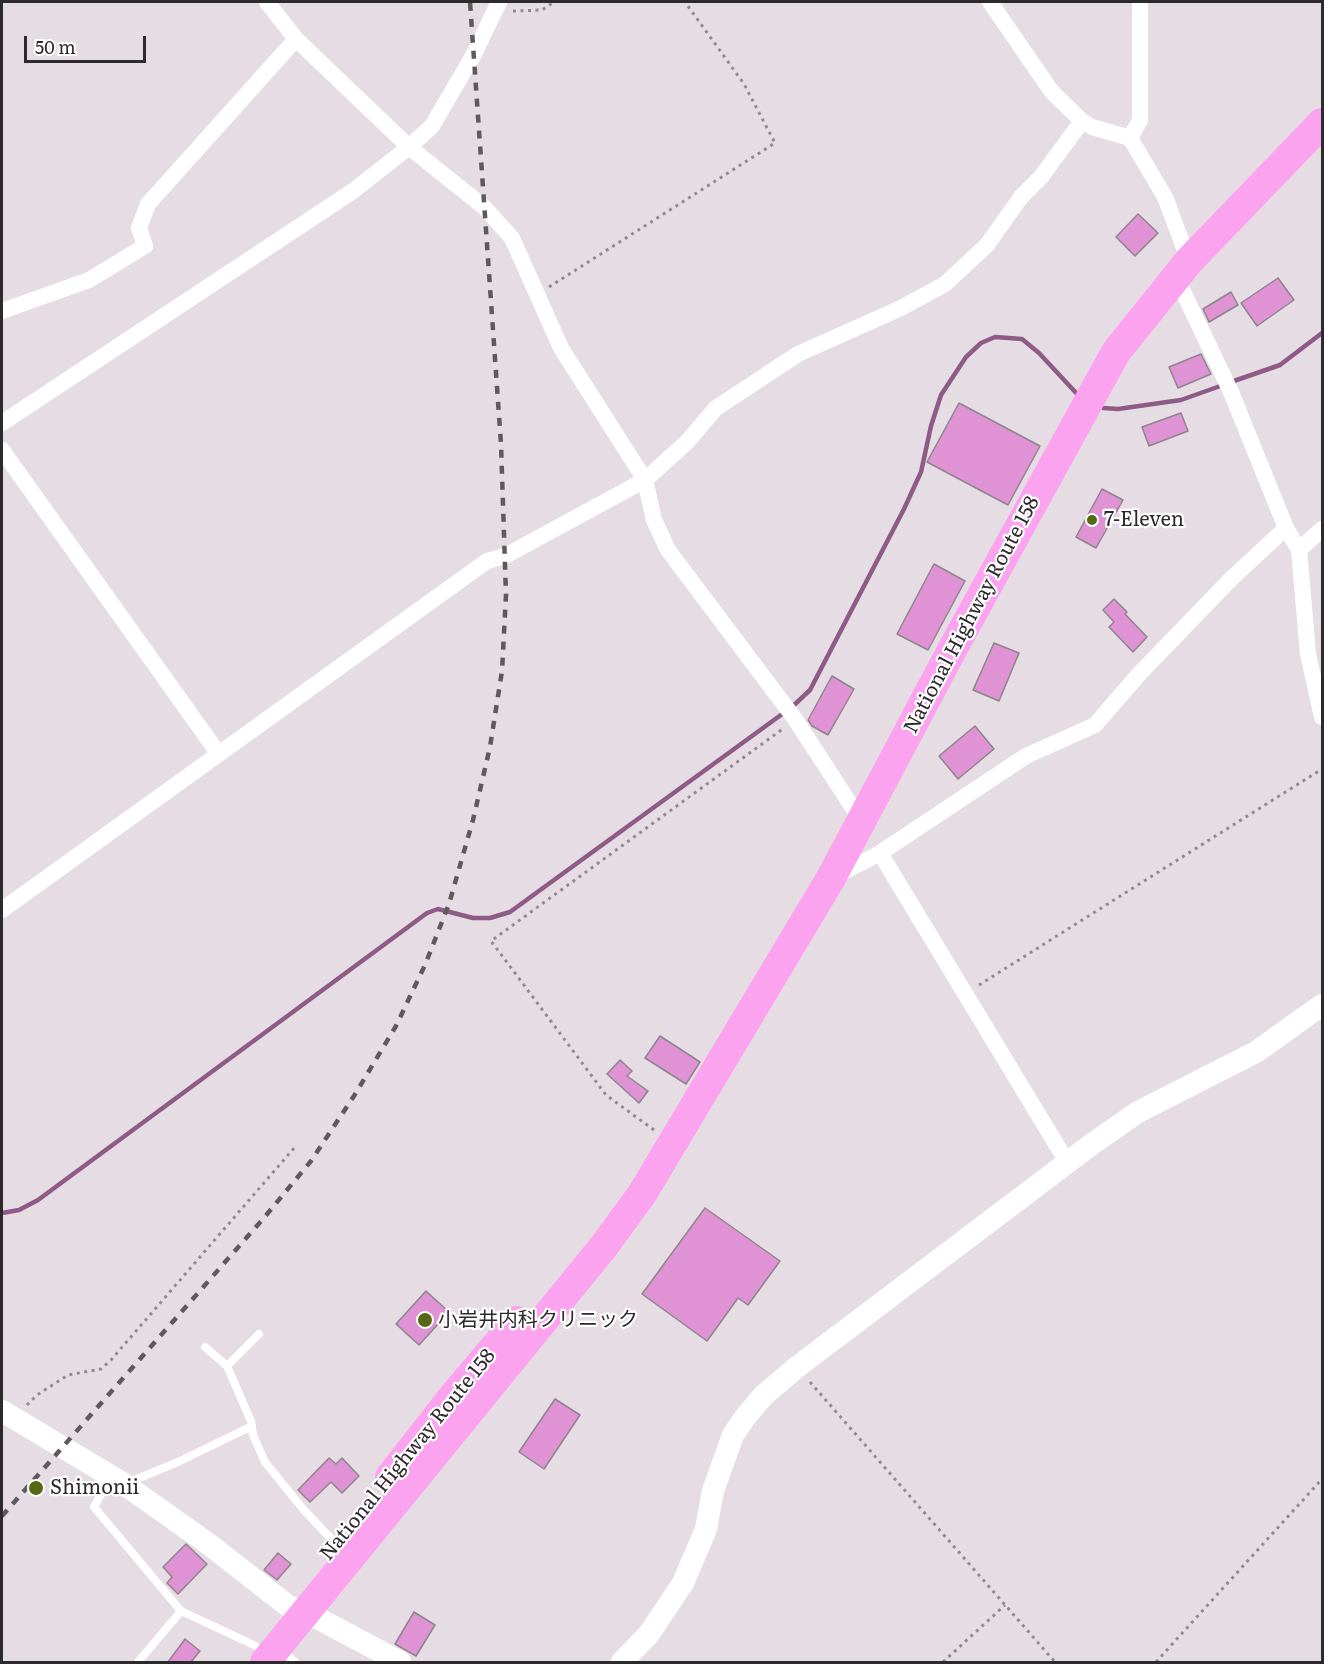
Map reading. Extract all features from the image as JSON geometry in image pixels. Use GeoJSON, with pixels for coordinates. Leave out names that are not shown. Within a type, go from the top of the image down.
{"type":"FeatureCollection","features":[{"type":"Feature","properties":{"kind":"highway","name":"National Highway Route 158"},"geometry":{"type":"LineString","coordinates":[[297,1609],[604,1246],[642,1194],[831,878],[1116,352],[1182,269],[1323,123]]}},
{"type":"Feature","properties":{"kind":"highway","name":"National Highway Route 158"},"geometry":{"type":"LineString","coordinates":[[267,1656],[336,1544],[455,1394],[588,1237],[672,1143]]}},
{"type":"Feature","properties":{"kind":"street"},"geometry":{"type":"LineString","coordinates":[[267,2],[296,39],[409,147],[484,207],[512,238],[561,348],[645,480],[654,520],[668,550],[790,713],[862,822]]}},
{"type":"Feature","properties":{"kind":"street"},"geometry":{"type":"LineString","coordinates":[[990,2],[1052,92],[1082,121],[1092,127],[1130,138],[1165,197],[1182,269],[1286,528],[1299,550],[1308,654],[1323,717]]}},
{"type":"Feature","properties":{"kind":"street"},"geometry":{"type":"LineString","coordinates":[[1130,138],[1140,120],[1140,2]]}},
{"type":"Feature","properties":{"kind":"street"},"geometry":{"type":"LineString","coordinates":[[2,423],[353,191],[409,147],[432,126],[474,54],[498,4]]}},
{"type":"Feature","properties":{"kind":"street"},"geometry":{"type":"LineString","coordinates":[[2,311],[89,280],[145,246],[139,228],[148,204],[296,39]]}},
{"type":"Feature","properties":{"kind":"street"},"geometry":{"type":"LineString","coordinates":[[2,910],[487,561],[505,556],[645,480],[687,442],[717,408],[798,354],[901,308],[945,284],[987,245],[1021,197],[1041,177],[1082,121]]}},
{"type":"Feature","properties":{"kind":"street"},"geometry":{"type":"LineString","coordinates":[[2,450],[218,753]]}},
{"type":"Feature","properties":{"kind":"street"},"geometry":{"type":"LineString","coordinates":[[831,878],[880,853],[1026,756],[1095,725],[1224,586],[1286,528]]}},
{"type":"Feature","properties":{"kind":"street"},"geometry":{"type":"LineString","coordinates":[[1299,550],[1323,529]]}},
{"type":"Feature","properties":{"kind":"street"},"geometry":{"type":"LineString","coordinates":[[880,853],[1067,1162]]}},
{"type":"Feature","properties":{"kind":"street"},"geometry":{"type":"LineString","coordinates":[[622,1662],[648,1634],[683,1583],[706,1529],[713,1491],[733,1436],[764,1395],[797,1367],[1067,1162],[1138,1113],[1256,1052],[1323,1005]]}},
{"type":"Feature","properties":{"kind":"street"},"geometry":{"type":"LineString","coordinates":[[8,1415],[118,1480],[297,1609],[400,1662]]}},
{"type":"Feature","properties":{"kind":"lane"},"geometry":{"type":"LineString","coordinates":[[227,1366],[259,1334]]}},
{"type":"Feature","properties":{"kind":"lane"},"geometry":{"type":"LineString","coordinates":[[206,1347],[227,1366],[265,1462],[303,1509],[336,1544]]}},
{"type":"Feature","properties":{"kind":"lane"},"geometry":{"type":"LineString","coordinates":[[252,1426],[178,1462],[118,1480],[94,1507],[181,1611],[267,1656]]}},
{"type":"Feature","properties":{"kind":"lane"},"geometry":{"type":"LineString","coordinates":[[138,1662],[181,1611]]}},
{"type":"Feature","properties":{"kind":"path"},"geometry":{"type":"LineString","coordinates":[[498,4],[511,11],[542,10],[554,2]]}},
{"type":"Feature","properties":{"kind":"path"},"geometry":{"type":"LineString","coordinates":[[537,295],[775,143],[744,84],[685,2]]}},
{"type":"Feature","properties":{"kind":"path"},"geometry":{"type":"LineString","coordinates":[[672,1143],[606,1095],[490,941],[790,713]]}},
{"type":"Feature","properties":{"kind":"path"},"geometry":{"type":"LineString","coordinates":[[965,994],[1323,769]]}},
{"type":"Feature","properties":{"kind":"path"},"geometry":{"type":"LineString","coordinates":[[8,1415],[68,1375],[101,1369],[111,1360],[295,1147]]}},
{"type":"Feature","properties":{"kind":"path"},"geometry":{"type":"LineString","coordinates":[[797,1367],[1055,1662]]}},
{"type":"Feature","properties":{"kind":"path"},"geometry":{"type":"LineString","coordinates":[[1156,1662],[1323,1479]]}},
{"type":"Feature","properties":{"kind":"path"},"geometry":{"type":"LineString","coordinates":[[944,1662],[1005,1605]]}},
{"type":"Feature","properties":{"kind":"building"},"geometry":{"type":"Polygon","coordinates":[[[1138,214],[1158,233],[1135,256],[1116,237],[1138,214]]]}},
{"type":"Feature","properties":{"kind":"building"},"geometry":{"type":"Polygon","coordinates":[[[1278,278],[1294,300],[1257,326],[1241,303],[1278,278]]]}},
{"type":"Feature","properties":{"kind":"building"},"geometry":{"type":"Polygon","coordinates":[[[1231,292],[1238,305],[1209,322],[1203,309],[1231,292]]]}},
{"type":"Feature","properties":{"kind":"building"},"geometry":{"type":"Polygon","coordinates":[[[1201,354],[1211,374],[1178,388],[1169,367],[1201,354]]]}},
{"type":"Feature","properties":{"kind":"building"},"geometry":{"type":"Polygon","coordinates":[[[959,403],[1040,446],[1008,505],[927,462],[959,403]]]}},
{"type":"Feature","properties":{"kind":"building"},"geometry":{"type":"Polygon","coordinates":[[[1181,413],[1188,431],[1149,446],[1142,427],[1181,413]]]}},
{"type":"Feature","properties":{"kind":"building"},"geometry":{"type":"Polygon","coordinates":[[[1102,489],[1123,500],[1096,548],[1076,537],[1102,489]]]}},
{"type":"Feature","properties":{"kind":"building"},"geometry":{"type":"Polygon","coordinates":[[[934,564],[965,581],[928,650],[897,634],[934,564]]]}},
{"type":"Feature","properties":{"kind":"building"},"geometry":{"type":"Polygon","coordinates":[[[1114,599],[1147,637],[1133,652],[1109,627],[1114,622],[1103,610],[1114,599]]]}},
{"type":"Feature","properties":{"kind":"building"},"geometry":{"type":"Polygon","coordinates":[[[994,643],[1019,653],[999,701],[973,690],[994,643]]]}},
{"type":"Feature","properties":{"kind":"building"},"geometry":{"type":"Polygon","coordinates":[[[832,676],[854,689],[828,735],[812,726],[808,720],[832,676]]]}},
{"type":"Feature","properties":{"kind":"building"},"geometry":{"type":"Polygon","coordinates":[[[975,726],[994,749],[958,779],[939,756],[975,726]]]}},
{"type":"Feature","properties":{"kind":"building"},"geometry":{"type":"Polygon","coordinates":[[[660,1036],[700,1062],[686,1084],[645,1058],[660,1036]]]}},
{"type":"Feature","properties":{"kind":"building"},"geometry":{"type":"Polygon","coordinates":[[[620,1060],[632,1071],[627,1076],[648,1091],[639,1103],[607,1074],[620,1060]]]}},
{"type":"Feature","properties":{"kind":"building"},"geometry":{"type":"Polygon","coordinates":[[[705,1208],[780,1261],[748,1305],[738,1298],[707,1341],[642,1294],[705,1208]]]}},
{"type":"Feature","properties":{"kind":"building"},"geometry":{"type":"Polygon","coordinates":[[[426,1291],[449,1312],[419,1345],[396,1324],[426,1291]]]}},
{"type":"Feature","properties":{"kind":"building"},"geometry":{"type":"Polygon","coordinates":[[[555,1399],[580,1415],[544,1469],[519,1452],[555,1399]]]}},
{"type":"Feature","properties":{"kind":"building"},"geometry":{"type":"Polygon","coordinates":[[[329,1458],[336,1464],[342,1458],[359,1476],[342,1493],[331,1482],[310,1502],[298,1490],[329,1458]]]}},
{"type":"Feature","properties":{"kind":"building"},"geometry":{"type":"Polygon","coordinates":[[[186,1544],[207,1564],[178,1594],[167,1583],[172,1577],[163,1567],[186,1544]]]}},
{"type":"Feature","properties":{"kind":"building"},"geometry":{"type":"Polygon","coordinates":[[[278,1553],[291,1564],[277,1580],[264,1570],[278,1553]]]}},
{"type":"Feature","properties":{"kind":"building"},"geometry":{"type":"Polygon","coordinates":[[[414,1612],[435,1625],[416,1656],[395,1644],[414,1612]]]}},
{"type":"Feature","properties":{"kind":"building"},"geometry":{"type":"Polygon","coordinates":[[[185,1639],[200,1651],[191,1662],[168,1662],[185,1639]]]}},
{"type":"Feature","properties":{"kind":"waterway"},"geometry":{"type":"LineString","coordinates":[[1231,382],[1280,365],[1322,333]]}},
{"type":"Feature","properties":{"kind":"waterway"},"geometry":{"type":"LineString","coordinates":[[792,707],[810,690],[904,509],[921,472],[931,426],[941,395],[966,357],[981,343],[995,337],[1022,339],[1039,353],[1078,395]]}},
{"type":"Feature","properties":{"kind":"waterway"},"geometry":{"type":"LineString","coordinates":[[1103,408],[1118,409],[1181,400],[1223,385]]}},
{"type":"Feature","properties":{"kind":"waterway"},"geometry":{"type":"LineString","coordinates":[[2,1213],[19,1210],[38,1200],[427,913],[438,909],[473,918],[490,918],[510,912],[785,712]]}},
{"type":"Feature","properties":{"kind":"railway"},"geometry":{"type":"LineString","coordinates":[[2,1516],[263,1219],[311,1161],[396,1026],[425,965],[449,904],[473,820],[490,747],[502,671],[506,595],[501,444],[470,2]]}},
{"type":"Feature","properties":{"kind":"place","name":"7-Eleven"},"geometry":{"type":"Point","coordinates":[1092,520]}},
{"type":"Feature","properties":{"kind":"place","name":"小岩井内科クリニック"},"geometry":{"type":"Point","coordinates":[425,1320]}},
{"type":"Feature","properties":{"kind":"place","name":"Shimonii"},"geometry":{"type":"Point","coordinates":[36,1488]}}]}
